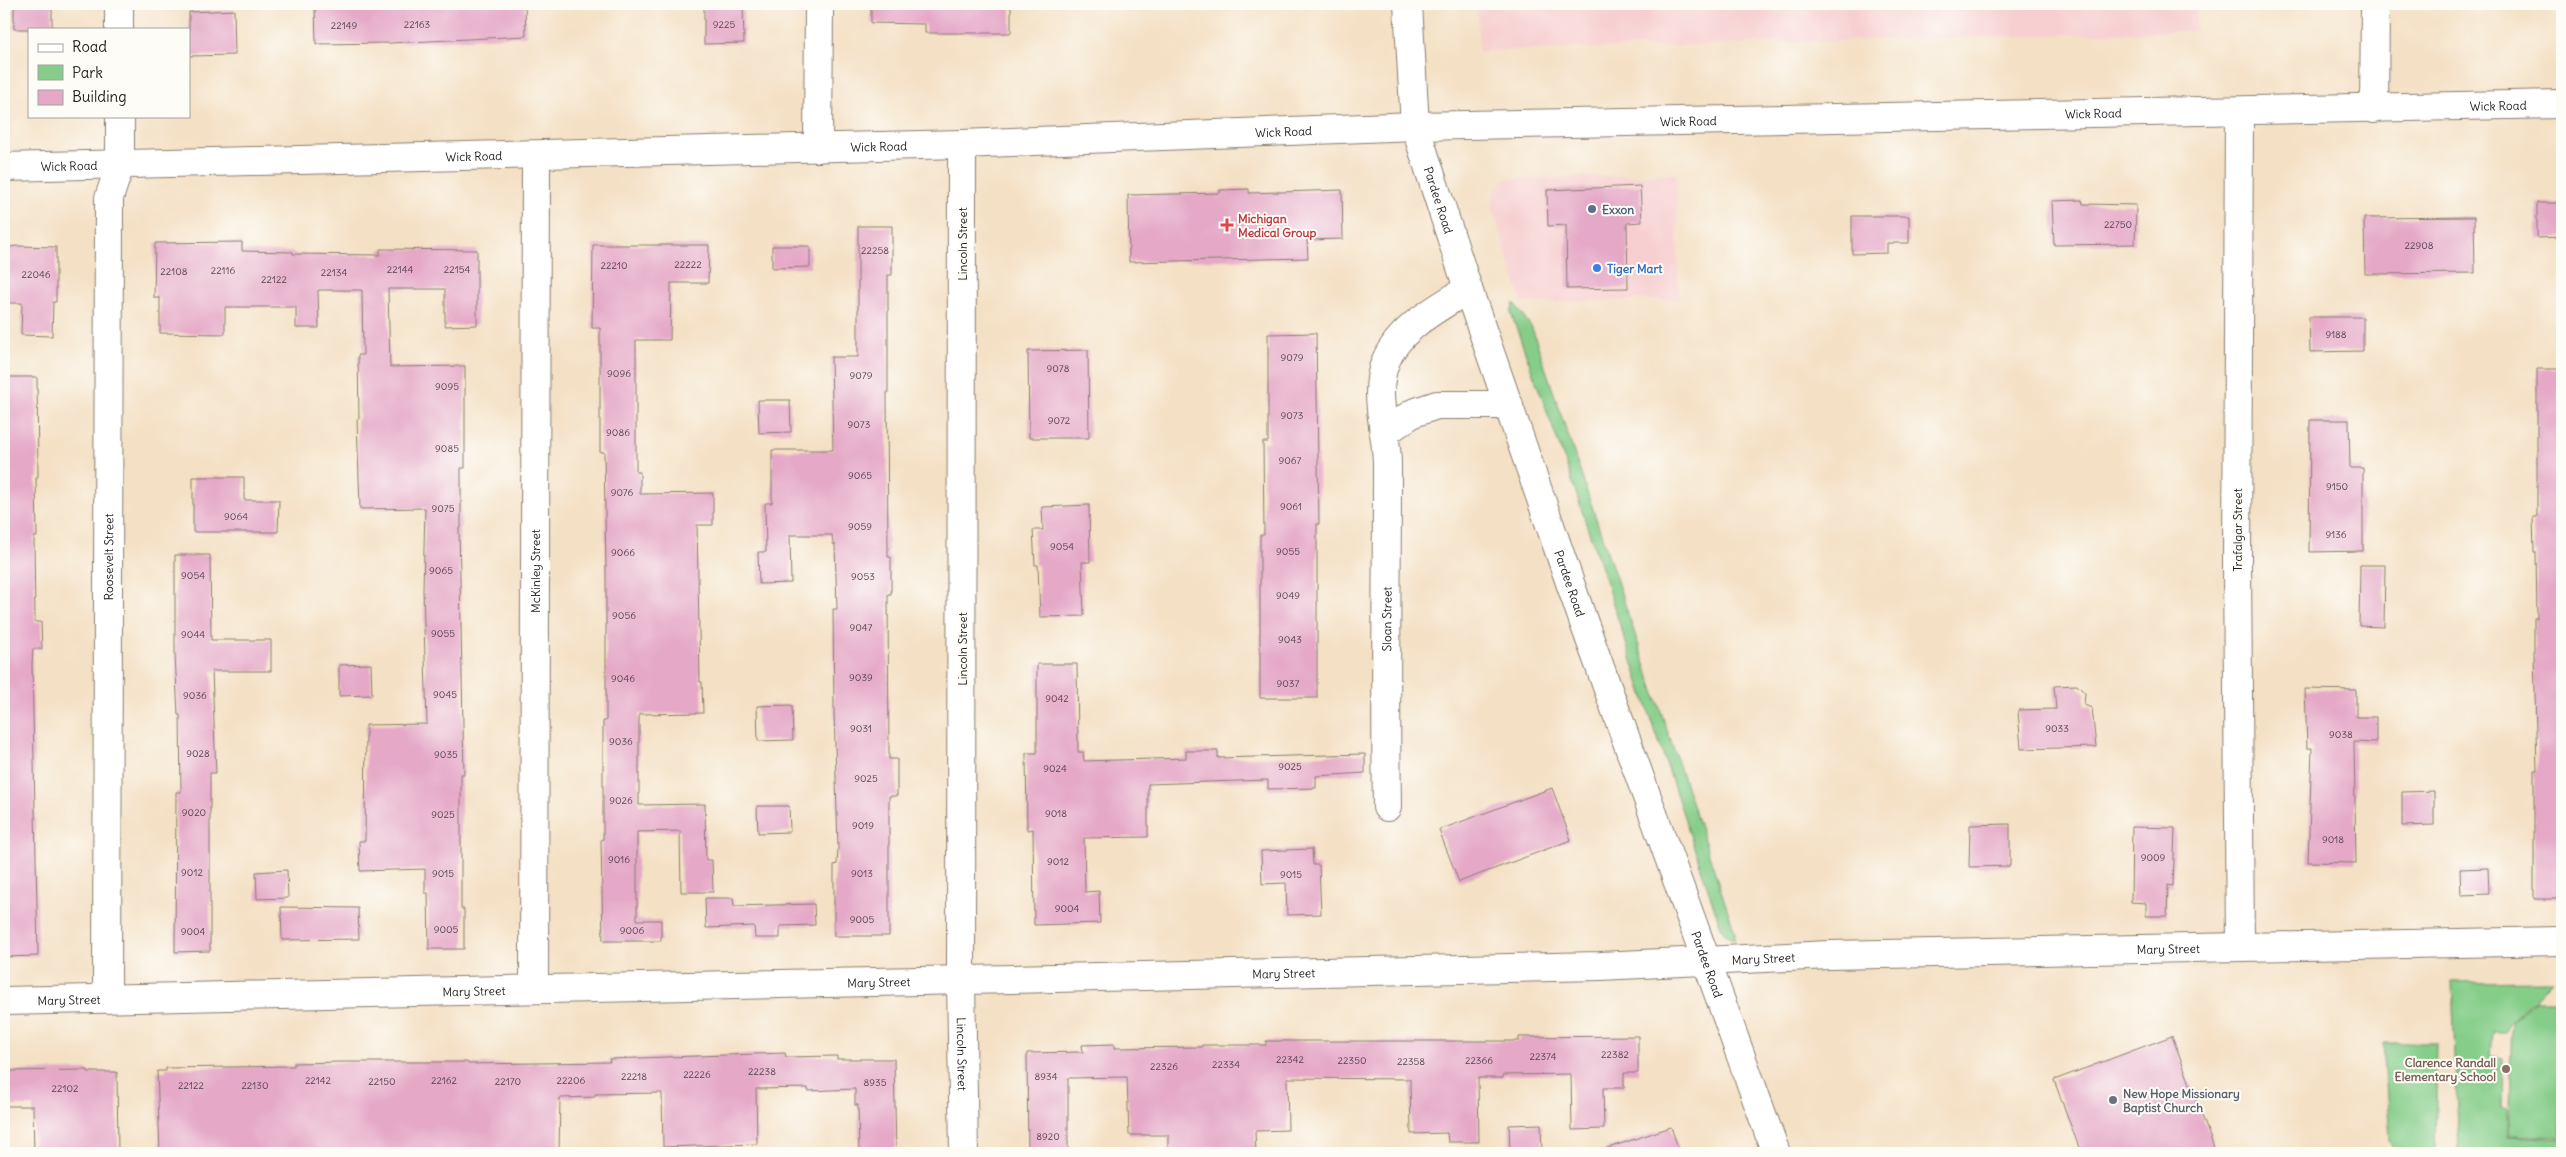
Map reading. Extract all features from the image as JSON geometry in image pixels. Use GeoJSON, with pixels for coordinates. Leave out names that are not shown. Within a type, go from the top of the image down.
{"type":"FeatureCollection","features":[{"type":"Feature","properties":{"kind":"street"},"geometry":{"type":"LineString","coordinates":[[119,4],[119,28]]}},
{"type":"Feature","properties":{"kind":"street"},"geometry":{"type":"LineString","coordinates":[[818,148],[819,4]]}},
{"type":"Feature","properties":{"kind":"street","name":"Pardee Road"},"geometry":{"type":"LineString","coordinates":[[1408,4],[1416,126],[1468,289],[1776,1153]]}},
{"type":"Feature","properties":{"kind":"street"},"geometry":{"type":"LineString","coordinates":[[2374,109],[2375,4]]}},
{"type":"Feature","properties":{"kind":"street","name":"Wick Road"},"geometry":{"type":"LineString","coordinates":[[4,167],[962,144],[1416,126],[2239,112],[2562,104]]}},
{"type":"Feature","properties":{"kind":"street","name":"Trafalgar Street"},"geometry":{"type":"LineString","coordinates":[[2239,112],[2237,574],[2240,947]]}},
{"type":"Feature","properties":{"kind":"street","name":"Roosevelt Street"},"geometry":{"type":"LineString","coordinates":[[106,999],[109,198],[120,165],[120,118]]}},
{"type":"Feature","properties":{"kind":"street","name":"Lincoln Street"},"geometry":{"type":"LineString","coordinates":[[962,144],[961,980],[964,1153]]}},
{"type":"Feature","properties":{"kind":"street","name":"McKinley Street"},"geometry":{"type":"LineString","coordinates":[[534,988],[536,155]]}},
{"type":"Feature","properties":{"kind":"street","name":"Sloan Street"},"geometry":{"type":"LineString","coordinates":[[1387,807],[1385,622],[1387,462],[1380,393],[1382,374],[1387,359],[1397,342],[1411,328],[1468,289]]}},
{"type":"Feature","properties":{"kind":"street"},"geometry":{"type":"LineString","coordinates":[[1384,433],[1413,413],[1437,405],[1509,405]]}},
{"type":"Feature","properties":{"kind":"street","name":"Mary Street"},"geometry":{"type":"LineString","coordinates":[[4,1002],[534,988],[1600,966],[1839,955],[2562,941]]}},
{"type":"Feature","properties":{"kind":"shaded area"},"geometry":{"type":"Polygon","coordinates":[[[1478,4],[2196,4],[2196,31],[1479,51],[1478,4]]]}},
{"type":"Feature","properties":{"kind":"shaded area"},"geometry":{"type":"Polygon","coordinates":[[[1676,174],[1679,299],[1522,303],[1492,206],[1495,189],[1506,179],[1676,174]]]}},
{"type":"Feature","properties":{"kind":"green space"},"geometry":{"type":"Polygon","coordinates":[[[1514,303],[1532,328],[1735,932],[1735,940],[1725,934],[1720,925],[1570,475],[1511,313],[1514,303]]]}},
{"type":"Feature","properties":{"kind":"green space"},"geometry":{"type":"Polygon","coordinates":[[[2552,981],[2509,1023],[2506,1032],[2492,1032],[2490,1056],[2503,1058],[2502,1107],[2507,1108],[2507,1136],[2562,1139],[2562,1153],[2459,1153],[2452,982],[2552,981]]]}},
{"type":"Feature","properties":{"kind":"green space"},"geometry":{"type":"Polygon","coordinates":[[[2535,1000],[2562,1000],[2562,1137],[2508,1135],[2512,1021],[2535,1000]]]}},
{"type":"Feature","properties":{"kind":"green space"},"geometry":{"type":"Polygon","coordinates":[[[2383,1043],[2437,1043],[2435,1153],[2395,1153],[2390,1138],[2383,1043]]]}},
{"type":"Feature","properties":{"kind":"building"},"geometry":{"type":"Polygon","coordinates":[[[52,4],[52,28],[14,29],[14,5],[52,4]]]}},
{"type":"Feature","properties":{"kind":"building"},"geometry":{"type":"Polygon","coordinates":[[[315,4],[525,4],[526,36],[391,43],[316,44],[315,4]]]}},
{"type":"Feature","properties":{"kind":"building"},"geometry":{"type":"Polygon","coordinates":[[[704,4],[743,4],[744,43],[704,44],[704,4]]]}},
{"type":"Feature","properties":{"kind":"building"},"geometry":{"type":"Polygon","coordinates":[[[871,4],[1011,4],[1011,33],[925,33],[925,24],[871,23],[871,4]]]}},
{"type":"Feature","properties":{"kind":"building"},"geometry":{"type":"Polygon","coordinates":[[[234,10],[235,55],[190,56],[189,12],[234,10]]]}},
{"type":"Feature","properties":{"kind":"building"},"geometry":{"type":"Polygon","coordinates":[[[1640,186],[1642,222],[1627,223],[1628,288],[1567,289],[1566,225],[1548,226],[1547,190],[1640,186]]]}},
{"type":"Feature","properties":{"kind":"building"},"geometry":{"type":"Polygon","coordinates":[[[1249,189],[1249,193],[1342,190],[1343,239],[1307,240],[1308,258],[1129,262],[1128,195],[1220,193],[1220,190],[1249,189]]]}},
{"type":"Feature","properties":{"kind":"building"},"geometry":{"type":"Polygon","coordinates":[[[2082,200],[2083,204],[2136,205],[2135,244],[2054,245],[2052,201],[2082,200]]]}},
{"type":"Feature","properties":{"kind":"building"},"geometry":{"type":"Polygon","coordinates":[[[2537,203],[2562,203],[2562,237],[2537,238],[2537,203]]]}},
{"type":"Feature","properties":{"kind":"building"},"geometry":{"type":"Polygon","coordinates":[[[1852,216],[1909,216],[1909,243],[1887,243],[1887,253],[1852,254],[1852,216]]]}},
{"type":"Feature","properties":{"kind":"building"},"geometry":{"type":"Polygon","coordinates":[[[2474,217],[2475,273],[2365,274],[2364,218],[2474,217]]]}},
{"type":"Feature","properties":{"kind":"building"},"geometry":{"type":"Polygon","coordinates":[[[858,226],[892,226],[892,275],[888,275],[887,393],[888,557],[891,557],[891,594],[888,594],[889,759],[897,759],[897,796],[889,796],[889,936],[834,936],[834,865],[837,864],[838,848],[833,609],[837,609],[835,544],[833,544],[832,535],[790,535],[791,583],[759,584],[758,552],[766,552],[765,503],[772,503],[772,450],[833,450],[831,357],[858,357],[858,226]]]}},
{"type":"Feature","properties":{"kind":"building"},"geometry":{"type":"Polygon","coordinates":[[[242,242],[242,251],[293,252],[293,254],[380,255],[380,249],[477,250],[477,325],[445,326],[445,289],[388,289],[390,367],[465,366],[465,468],[461,468],[461,528],[459,528],[464,774],[461,774],[461,909],[464,909],[464,949],[429,949],[428,893],[425,893],[425,869],[360,871],[359,841],[365,841],[366,725],[427,724],[423,590],[425,508],[360,509],[357,419],[359,419],[358,355],[363,355],[362,290],[318,290],[319,328],[296,328],[296,307],[225,307],[225,334],[160,333],[160,298],[154,298],[155,243],[242,242]]]}},
{"type":"Feature","properties":{"kind":"building"},"geometry":{"type":"Polygon","coordinates":[[[593,245],[709,245],[708,283],[671,283],[670,340],[636,340],[636,472],[640,472],[640,494],[713,493],[713,525],[697,525],[700,682],[702,682],[703,713],[639,714],[639,805],[705,804],[706,860],[712,860],[713,892],[681,892],[680,831],[637,832],[637,920],[661,920],[661,941],[603,941],[601,840],[603,839],[603,721],[606,721],[606,572],[604,452],[600,452],[600,328],[592,328],[593,245]]]}},
{"type":"Feature","properties":{"kind":"building"},"geometry":{"type":"Polygon","coordinates":[[[17,246],[56,247],[56,302],[53,302],[52,336],[21,335],[22,303],[4,303],[4,248],[17,246]]]}},
{"type":"Feature","properties":{"kind":"building"},"geometry":{"type":"Polygon","coordinates":[[[772,246],[810,246],[810,267],[772,268],[772,246]]]}},
{"type":"Feature","properties":{"kind":"building"},"geometry":{"type":"Polygon","coordinates":[[[2309,317],[2363,317],[2363,351],[2310,352],[2309,317]]]}},
{"type":"Feature","properties":{"kind":"building"},"geometry":{"type":"Polygon","coordinates":[[[1316,333],[1319,524],[1317,524],[1317,698],[1260,698],[1260,535],[1264,535],[1263,442],[1268,442],[1268,334],[1316,333]]]}},
{"type":"Feature","properties":{"kind":"building"},"geometry":{"type":"Polygon","coordinates":[[[1088,350],[1089,438],[1029,438],[1028,351],[1088,350]]]}},
{"type":"Feature","properties":{"kind":"building"},"geometry":{"type":"Polygon","coordinates":[[[2537,369],[2562,369],[2562,899],[2534,899],[2534,770],[2537,770],[2534,618],[2537,618],[2536,552],[2534,552],[2533,517],[2537,517],[2537,369]]]}},
{"type":"Feature","properties":{"kind":"building"},"geometry":{"type":"Polygon","coordinates":[[[4,377],[37,377],[38,478],[36,478],[37,537],[34,537],[35,622],[41,622],[42,649],[33,649],[32,664],[38,956],[4,957],[4,377]]]}},
{"type":"Feature","properties":{"kind":"building"},"geometry":{"type":"Polygon","coordinates":[[[758,400],[790,400],[791,432],[759,433],[758,400]]]}},
{"type":"Feature","properties":{"kind":"building"},"geometry":{"type":"Polygon","coordinates":[[[2310,420],[2349,420],[2350,468],[2363,468],[2363,551],[2309,552],[2310,420]]]}},
{"type":"Feature","properties":{"kind":"building"},"geometry":{"type":"Polygon","coordinates":[[[193,477],[244,477],[244,500],[279,500],[278,532],[193,532],[193,477]]]}},
{"type":"Feature","properties":{"kind":"building"},"geometry":{"type":"Polygon","coordinates":[[[1089,505],[1090,562],[1082,562],[1084,616],[1040,617],[1038,565],[1035,565],[1033,530],[1043,530],[1042,507],[1089,505]]]}},
{"type":"Feature","properties":{"kind":"building"},"geometry":{"type":"Polygon","coordinates":[[[175,555],[210,555],[211,640],[271,640],[271,671],[212,671],[216,773],[210,773],[210,951],[175,952],[176,792],[181,792],[180,715],[178,715],[175,655],[175,555]]]}},
{"type":"Feature","properties":{"kind":"building"},"geometry":{"type":"Polygon","coordinates":[[[2360,565],[2385,565],[2384,627],[2359,626],[2360,565]]]}},
{"type":"Feature","properties":{"kind":"building"},"geometry":{"type":"Polygon","coordinates":[[[371,664],[372,695],[339,696],[339,665],[371,664]]]}},
{"type":"Feature","properties":{"kind":"building"},"geometry":{"type":"Polygon","coordinates":[[[1037,664],[1077,664],[1078,752],[1083,752],[1084,761],[1186,758],[1186,751],[1218,751],[1218,758],[1365,754],[1365,773],[1316,776],[1316,788],[1268,789],[1268,780],[1148,784],[1148,837],[1084,838],[1085,892],[1099,891],[1100,923],[1034,925],[1033,829],[1027,830],[1026,753],[1037,753],[1037,664]]]}},
{"type":"Feature","properties":{"kind":"building"},"geometry":{"type":"Polygon","coordinates":[[[2077,685],[2085,693],[2084,705],[2092,708],[2096,747],[2021,749],[2018,710],[2056,709],[2054,686],[2077,685]]]}},
{"type":"Feature","properties":{"kind":"building"},"geometry":{"type":"Polygon","coordinates":[[[2305,689],[2356,690],[2356,717],[2376,717],[2376,743],[2354,742],[2356,863],[2308,862],[2312,748],[2307,748],[2305,689]]]}},
{"type":"Feature","properties":{"kind":"building"},"geometry":{"type":"Polygon","coordinates":[[[792,705],[793,740],[758,741],[757,706],[792,705]]]}},
{"type":"Feature","properties":{"kind":"building"},"geometry":{"type":"Polygon","coordinates":[[[1552,788],[1571,840],[1459,882],[1439,830],[1552,788]]]}},
{"type":"Feature","properties":{"kind":"building"},"geometry":{"type":"Polygon","coordinates":[[[2434,791],[2434,825],[2402,826],[2402,792],[2434,791]]]}},
{"type":"Feature","properties":{"kind":"building"},"geometry":{"type":"Polygon","coordinates":[[[757,806],[789,806],[790,832],[758,833],[757,806]]]}},
{"type":"Feature","properties":{"kind":"building"},"geometry":{"type":"Polygon","coordinates":[[[2010,824],[2010,866],[1969,867],[1970,825],[2010,824]]]}},
{"type":"Feature","properties":{"kind":"building"},"geometry":{"type":"Polygon","coordinates":[[[2132,827],[2175,828],[2173,886],[2168,885],[2167,916],[2146,916],[2146,903],[2131,902],[2132,827]]]}},
{"type":"Feature","properties":{"kind":"building"},"geometry":{"type":"Polygon","coordinates":[[[1312,849],[1313,865],[1319,865],[1321,914],[1287,915],[1286,883],[1262,884],[1261,851],[1312,849]]]}},
{"type":"Feature","properties":{"kind":"building"},"geometry":{"type":"Polygon","coordinates":[[[2488,868],[2489,894],[2461,895],[2460,869],[2488,868]]]}},
{"type":"Feature","properties":{"kind":"building"},"geometry":{"type":"Polygon","coordinates":[[[287,870],[288,898],[257,899],[256,872],[287,870]]]}},
{"type":"Feature","properties":{"kind":"building"},"geometry":{"type":"Polygon","coordinates":[[[705,898],[733,898],[734,906],[814,904],[815,925],[780,926],[780,938],[755,938],[754,926],[706,928],[705,898]]]}},
{"type":"Feature","properties":{"kind":"building"},"geometry":{"type":"Polygon","coordinates":[[[281,907],[358,908],[359,939],[282,940],[281,907]]]}},
{"type":"Feature","properties":{"kind":"building"},"geometry":{"type":"Polygon","coordinates":[[[1638,1036],[1638,1073],[1624,1073],[1624,1088],[1603,1088],[1604,1129],[1572,1130],[1571,1074],[1503,1075],[1503,1078],[1478,1078],[1479,1142],[1448,1142],[1447,1133],[1411,1134],[1410,1079],[1287,1078],[1288,1130],[1255,1131],[1256,1153],[1168,1153],[1168,1135],[1129,1135],[1127,1077],[1068,1078],[1068,1153],[1028,1153],[1027,1053],[1083,1052],[1082,1045],[1114,1044],[1114,1048],[1202,1047],[1202,1045],[1266,1045],[1266,1041],[1519,1041],[1519,1037],[1638,1036]]]}},
{"type":"Feature","properties":{"kind":"building","name":"New Hope Missionary Baptist Church"},"geometry":{"type":"Polygon","coordinates":[[[2172,1036],[2216,1153],[2081,1153],[2054,1080],[2172,1036]]]}},
{"type":"Feature","properties":{"kind":"building"},"geometry":{"type":"Polygon","coordinates":[[[785,1053],[786,1057],[837,1056],[837,1059],[894,1059],[896,1153],[859,1153],[858,1105],[855,1105],[855,1089],[808,1091],[808,1088],[756,1089],[757,1144],[663,1147],[662,1093],[595,1094],[595,1097],[560,1098],[559,1151],[160,1153],[157,1071],[166,1071],[166,1068],[294,1066],[294,1063],[341,1062],[467,1062],[468,1064],[610,1062],[609,1059],[785,1053]]]}},
{"type":"Feature","properties":{"kind":"building"},"geometry":{"type":"Polygon","coordinates":[[[88,1070],[88,1072],[117,1072],[118,1153],[34,1153],[33,1106],[4,1106],[4,1071],[88,1070]]]}},
{"type":"Feature","properties":{"kind":"building"},"geometry":{"type":"Polygon","coordinates":[[[1541,1124],[1542,1153],[1510,1153],[1509,1125],[1541,1124]]]}},
{"type":"Feature","properties":{"kind":"building"},"geometry":{"type":"Polygon","coordinates":[[[1671,1127],[1680,1153],[1606,1153],[1605,1149],[1671,1127]]]}},
{"type":"Feature","properties":{"kind":"place","name":"Exxon"},"geometry":{"type":"Point","coordinates":[1592,209]}},
{"type":"Feature","properties":{"kind":"place","name":"Michigan Medical Group"},"geometry":{"type":"Point","coordinates":[1227,225]}},
{"type":"Feature","properties":{"kind":"place","name":"Tiger Mart"},"geometry":{"type":"Point","coordinates":[1597,268]}},
{"type":"Feature","properties":{"kind":"place","name":"Clarence Randall Elementary School"},"geometry":{"type":"Point","coordinates":[2506,1069]}},
{"type":"Feature","properties":{"kind":"place","name":"New Hope Missionary Baptist Church"},"geometry":{"type":"Point","coordinates":[2113,1100]}}]}
